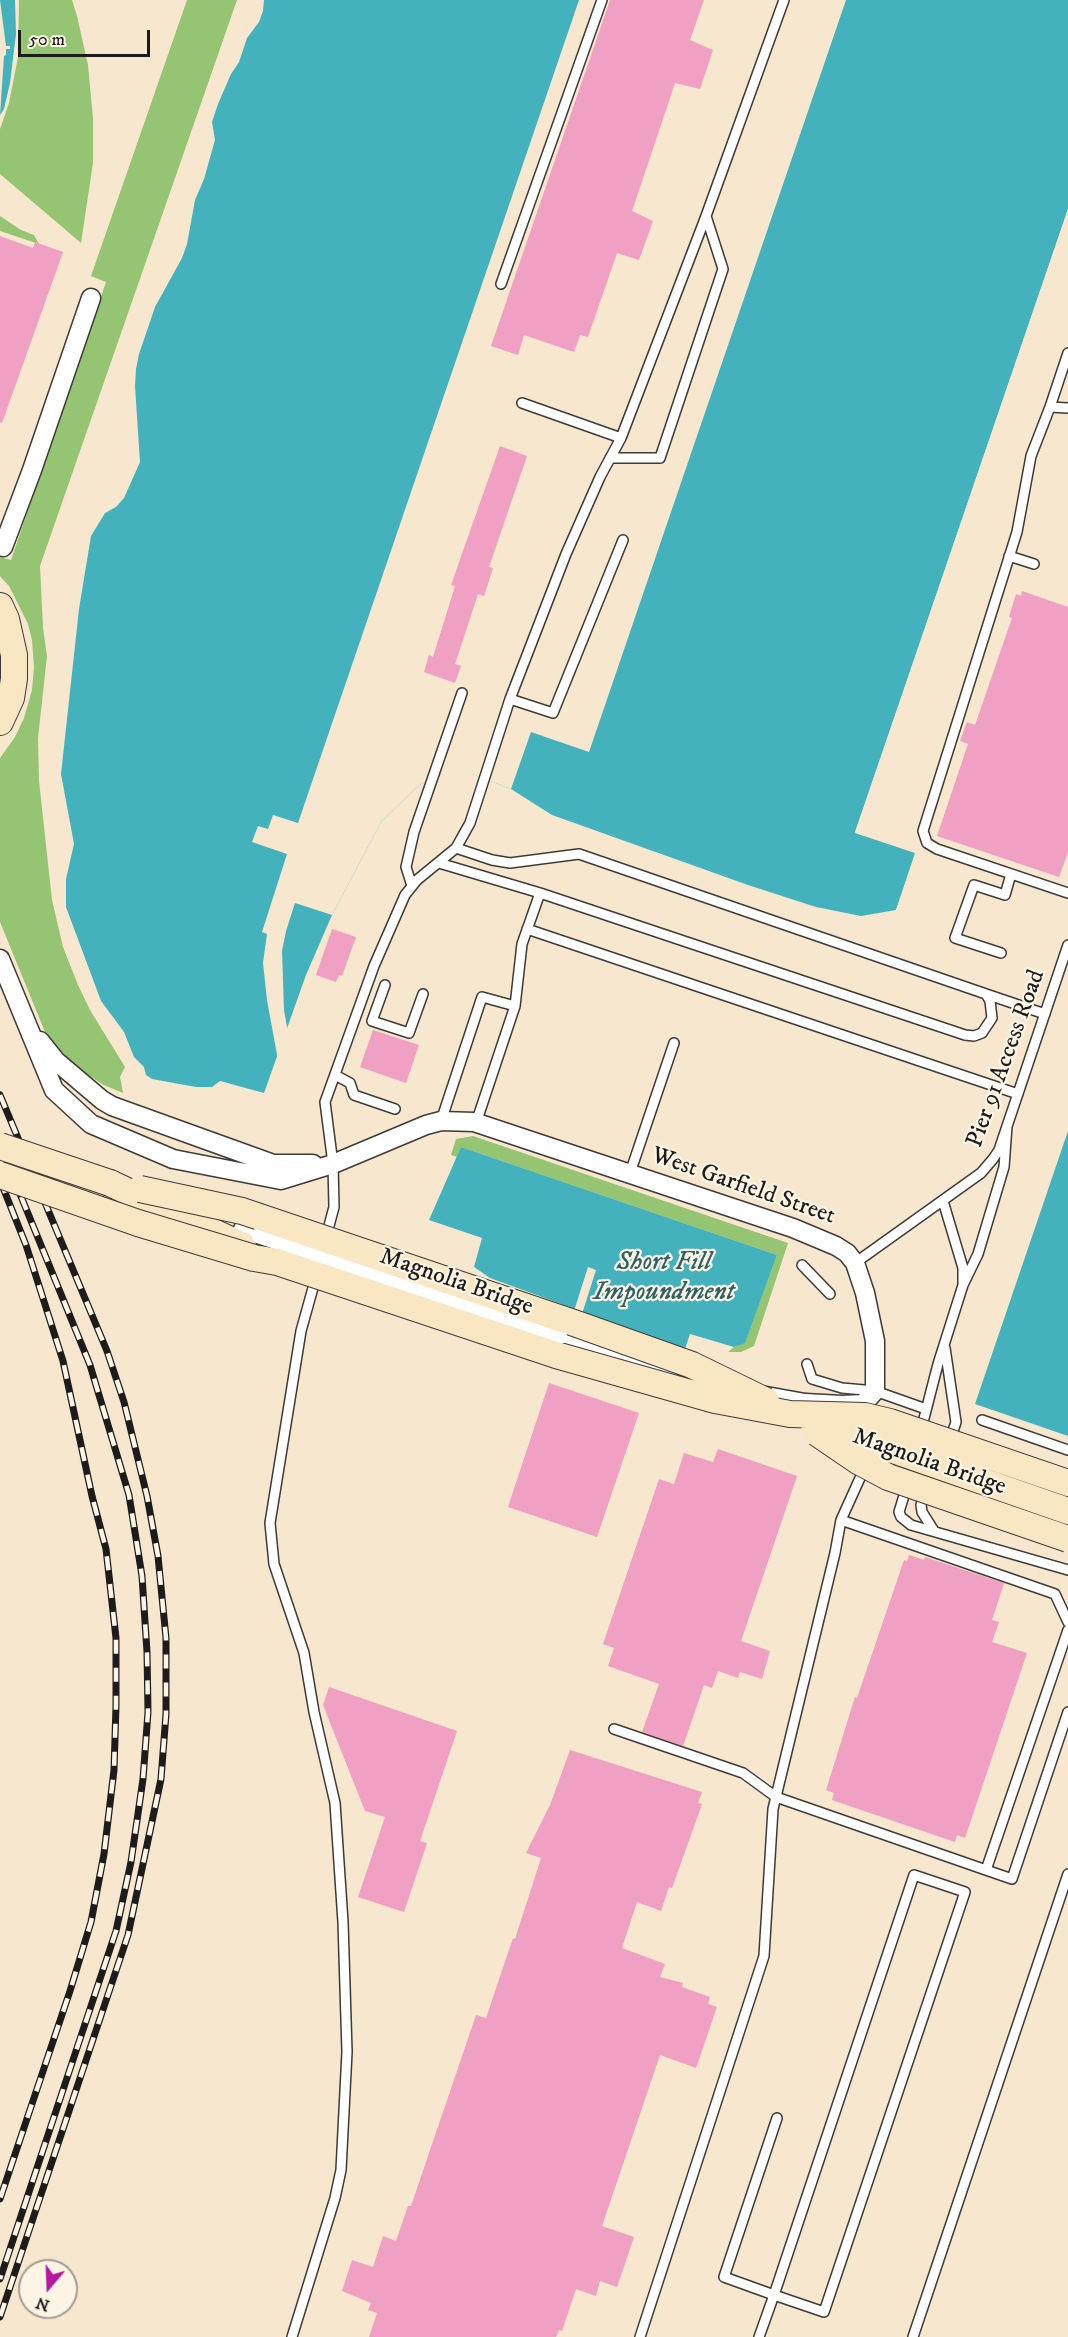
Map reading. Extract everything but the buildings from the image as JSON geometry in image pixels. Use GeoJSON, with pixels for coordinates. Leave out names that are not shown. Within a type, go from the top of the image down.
{"type":"FeatureCollection","features":[{"type":"Feature","properties":{"kind":"main road"},"geometry":{"type":"LineString","coordinates":[[0,606],[6,619],[14,655],[11,698],[0,722]]}},
{"type":"Feature","properties":{"kind":"main road","name":"Magnolia Bridge"},"geometry":{"type":"LineString","coordinates":[[0,1146],[110,1183],[242,1211],[574,1323],[692,1365],[790,1414],[1068,1510]]}},
{"type":"Feature","properties":{"kind":"main road","name":"Magnolia Bridge"},"geometry":{"type":"LineString","coordinates":[[0,1175],[254,1258],[278,1262]]}},
{"type":"Feature","properties":{"kind":"main road","name":"Magnolia Bridge"},"geometry":{"type":"LineString","coordinates":[[110,1183],[278,1262],[556,1355],[715,1400],[790,1414]]}},
{"type":"Feature","properties":{"kind":"main road"},"geometry":{"type":"LineString","coordinates":[[140,1189],[234,1222],[243,1229]]}},
{"type":"Feature","properties":{"kind":"main road"},"geometry":{"type":"LineString","coordinates":[[80,1203],[102,1201],[153,1216],[243,1229]]}},
{"type":"Feature","properties":{"kind":"main road"},"geometry":{"type":"LineString","coordinates":[[790,1414],[873,1418],[1068,1483]]}},
{"type":"Feature","properties":{"kind":"main road"},"geometry":{"type":"LineString","coordinates":[[790,1414],[858,1461],[888,1477],[1068,1539]]}},
{"type":"Feature","properties":{"kind":"street"},"geometry":{"type":"LineString","coordinates":[[2,546],[91,298]]}},
{"type":"Feature","properties":{"kind":"street"},"geometry":{"type":"LineString","coordinates":[[0,959],[28,1027]]}},
{"type":"Feature","properties":{"kind":"street","name":"West Garfield Street"},"geometry":{"type":"LineString","coordinates":[[28,1027],[56,1061],[112,1106],[273,1164],[333,1164]]}},
{"type":"Feature","properties":{"kind":"street","name":"West Garfield Street"},"geometry":{"type":"LineString","coordinates":[[28,1027],[54,1090],[91,1124],[173,1158],[281,1180],[333,1164],[441,1121],[476,1123],[793,1228],[836,1246],[848,1253],[855,1263]]}},
{"type":"Feature","properties":{"kind":"street"},"geometry":{"type":"LineString","coordinates":[[70,1105],[84,1085]]}},
{"type":"Feature","properties":{"kind":"street"},"geometry":{"type":"LineString","coordinates":[[243,1229],[617,1356],[738,1392],[805,1403],[863,1404],[875,1391],[875,1341],[865,1293],[855,1263]]}},
{"type":"Feature","properties":{"kind":"lane"},"geometry":{"type":"LineString","coordinates":[[501,284],[602,0]]}},
{"type":"Feature","properties":{"kind":"lane"},"geometry":{"type":"LineString","coordinates":[[292,2337],[335,2198],[341,2170],[347,2052],[344,1922],[335,1803],[314,1712],[304,1653],[274,1564],[270,1523],[301,1331],[334,1207],[333,1164],[325,1102],[392,921],[405,895],[412,886],[456,848],[470,823],[510,699],[566,554],[621,438],[706,216],[784,0]]}},
{"type":"Feature","properties":{"kind":"lane"},"geometry":{"type":"LineString","coordinates":[[610,458],[660,458],[723,269],[706,216]]}},
{"type":"Feature","properties":{"kind":"lane"},"geometry":{"type":"LineString","coordinates":[[1068,353],[1031,456],[1017,532],[923,831],[927,843],[937,849],[1068,893]]}},
{"type":"Feature","properties":{"kind":"lane"},"geometry":{"type":"LineString","coordinates":[[522,403],[621,438]]}},
{"type":"Feature","properties":{"kind":"lane"},"geometry":{"type":"LineString","coordinates":[[1050,407],[1068,408]]}},
{"type":"Feature","properties":{"kind":"lane"},"geometry":{"type":"LineString","coordinates":[[510,699],[553,713],[623,540]]}},
{"type":"Feature","properties":{"kind":"lane"},"geometry":{"type":"LineString","coordinates":[[1009,556],[1034,564]]}},
{"type":"Feature","properties":{"kind":"lane"},"geometry":{"type":"LineString","coordinates":[[412,886],[406,867],[414,832],[462,693]]}},
{"type":"Feature","properties":{"kind":"lane"},"geometry":{"type":"LineString","coordinates":[[456,848],[492,860],[510,863],[579,854],[1045,1014]]}},
{"type":"Feature","properties":{"kind":"lane"},"geometry":{"type":"LineString","coordinates":[[440,863],[540,893],[965,1035],[974,1036],[982,1033],[988,1026],[992,1009],[986,994]]}},
{"type":"Feature","properties":{"kind":"lane"},"geometry":{"type":"LineString","coordinates":[[1001,953],[955,938],[974,885],[1005,895],[1011,874]]}},
{"type":"Feature","properties":{"kind":"lane"},"geometry":{"type":"LineString","coordinates":[[476,1123],[515,1006],[520,954],[540,893]]}},
{"type":"Feature","properties":{"kind":"lane"},"geometry":{"type":"LineString","coordinates":[[527,929],[1018,1094]]}},
{"type":"Feature","properties":{"kind":"lane","name":"Pier 91 Access Road"},"geometry":{"type":"LineString","coordinates":[[855,1263],[943,1201],[988,1165],[999,1150],[1068,945]]}},
{"type":"Feature","properties":{"kind":"lane"},"geometry":{"type":"LineString","coordinates":[[372,1022],[386,985]]}},
{"type":"Feature","properties":{"kind":"lane"},"geometry":{"type":"LineString","coordinates":[[356,1016],[409,1034],[423,994]]}},
{"type":"Feature","properties":{"kind":"lane"},"geometry":{"type":"LineString","coordinates":[[441,1121],[482,997],[515,1006]]}},
{"type":"Feature","properties":{"kind":"lane"},"geometry":{"type":"LineString","coordinates":[[630,1173],[675,1043]]}},
{"type":"Feature","properties":{"kind":"lane"},"geometry":{"type":"LineString","coordinates":[[334,1075],[350,1083],[354,1095],[395,1109]]}},
{"type":"Feature","properties":{"kind":"lane"},"geometry":{"type":"LineString","coordinates":[[919,1441],[926,1409],[963,1285],[978,1254],[1004,1167],[1007,1126]]}},
{"type":"Feature","properties":{"kind":"lane"},"geometry":{"type":"LineString","coordinates":[[943,1201],[963,1268],[963,1285]]}},
{"type":"Feature","properties":{"kind":"lane"},"geometry":{"type":"LineString","coordinates":[[802,1265],[830,1294]]}},
{"type":"Feature","properties":{"kind":"lane"},"geometry":{"type":"LineString","coordinates":[[934,1531],[922,1512],[921,1505],[930,1476],[953,1436],[956,1422],[945,1346]]}},
{"type":"Feature","properties":{"kind":"lane"},"geometry":{"type":"LineString","coordinates":[[807,1364],[812,1379],[842,1388],[875,1391],[926,1409]]}},
{"type":"Feature","properties":{"kind":"lane"},"geometry":{"type":"LineString","coordinates":[[640,2337],[764,1956],[772,1809],[835,1553],[841,1520],[851,1494],[872,1454],[875,1391]]}},
{"type":"Feature","properties":{"kind":"lane"},"geometry":{"type":"LineString","coordinates":[[982,1420],[1068,1450]]}},
{"type":"Feature","properties":{"kind":"lane"},"geometry":{"type":"LineString","coordinates":[[916,1452],[899,1512],[901,1517],[911,1525],[1068,1570]]}},
{"type":"Feature","properties":{"kind":"lane"},"geometry":{"type":"LineString","coordinates":[[841,1520],[1055,1594],[1068,1622]]}},
{"type":"Feature","properties":{"kind":"lane"},"geometry":{"type":"LineString","coordinates":[[986,1870],[1068,1630]]}},
{"type":"Feature","properties":{"kind":"lane"},"geometry":{"type":"LineString","coordinates":[[614,1729],[742,1773],[776,1797],[1012,1879],[1068,1712]]}},
{"type":"Feature","properties":{"kind":"lane"},"geometry":{"type":"LineString","coordinates":[[914,2337],[1068,1874]]}},
{"type":"Feature","properties":{"kind":"lane"},"geometry":{"type":"LineString","coordinates":[[759,2337],[774,2295],[914,1875],[965,1892],[824,2312],[774,2295],[724,2277],[777,2118]]}},
{"type":"Feature","properties":{"kind":"green space"},"geometry":{"type":"Polygon","coordinates":[[[19,0],[72,0],[77,16],[88,65],[93,118],[93,163],[81,243],[0,174],[0,129],[9,103],[18,57],[19,0]]]}},
{"type":"Feature","properties":{"kind":"green space"},"geometry":{"type":"Polygon","coordinates":[[[187,0],[237,0],[40,566],[43,628],[47,656],[38,738],[39,781],[52,900],[63,947],[78,985],[90,1010],[125,1067],[120,1077],[123,1093],[104,1085],[74,1066],[45,1032],[0,922],[0,758],[15,737],[24,718],[32,690],[34,667],[28,624],[9,586],[0,576],[0,557],[11,560],[106,282],[91,276],[187,0]]]}},
{"type":"Feature","properties":{"kind":"green space"},"geometry":{"type":"Polygon","coordinates":[[[0,216],[21,230],[34,235],[39,244],[0,231],[0,216]]]}},
{"type":"Feature","properties":{"kind":"green space"},"geometry":{"type":"Polygon","coordinates":[[[473,1136],[788,1243],[754,1346],[741,1352],[728,1352],[745,1342],[777,1255],[461,1147],[457,1157],[451,1155],[456,1139],[473,1136]]]}},
{"type":"Feature","properties":{"kind":"water"},"geometry":{"type":"Polygon","coordinates":[[[0,0],[15,0],[16,34],[10,83],[4,109],[0,115],[4,56],[6,49],[10,49],[10,46],[6,46],[0,0]]]}},
{"type":"Feature","properties":{"kind":"water"},"geometry":{"type":"Polygon","coordinates":[[[264,0],[1068,0],[1068,209],[855,832],[916,853],[896,910],[861,916],[816,907],[552,815],[511,789],[472,774],[443,774],[419,785],[381,822],[332,915],[306,975],[264,1093],[220,1081],[212,1087],[196,1087],[152,1079],[146,1075],[144,1067],[134,1057],[124,1032],[101,1001],[66,907],[66,879],[74,844],[61,774],[79,609],[91,536],[105,513],[116,507],[124,498],[140,462],[135,386],[139,354],[155,307],[182,258],[187,244],[195,200],[204,179],[215,140],[212,122],[218,104],[239,62],[247,38],[259,22],[264,0]]]}},
{"type":"Feature","properties":{"kind":"water"},"geometry":{"type":"Polygon","coordinates":[[[1068,1131],[1068,1436],[975,1404],[1068,1131]]]}},
{"type":"Feature","properties":{"kind":"water","name":"Short Fill Impoundment"},"geometry":{"type":"Polygon","coordinates":[[[461,1147],[777,1255],[745,1343],[734,1347],[690,1334],[685,1349],[490,1278],[474,1267],[482,1238],[429,1220],[461,1147]]]}},
{"type":"Feature","properties":{"kind":"pier"},"geometry":{"type":"Polygon","coordinates":[[[579,0],[846,0],[589,752],[531,732],[511,789],[472,774],[443,774],[419,785],[381,822],[332,915],[295,903],[282,951],[284,1010],[288,1033],[278,1060],[263,963],[267,934],[262,932],[287,854],[252,842],[258,826],[268,829],[273,815],[298,823],[579,0]]]}},
{"type":"Feature","properties":{"kind":"pier"},"geometry":{"type":"Polygon","coordinates":[[[1068,209],[1068,219],[859,831],[918,852],[899,911],[895,913],[915,853],[855,833],[1068,209]]]}},
{"type":"Feature","properties":{"kind":"pier"},"geometry":{"type":"Polygon","coordinates":[[[588,1267],[596,1270],[582,1314],[574,1311],[588,1267]]]}},
{"type":"Feature","properties":{"kind":"pier"},"geometry":{"type":"Polygon","coordinates":[[[585,1315],[688,1350],[686,1352],[585,1315]]]}},
{"type":"Feature","properties":{"kind":"railway"},"geometry":{"type":"LineString","coordinates":[[0,1095],[107,1351],[124,1402],[147,1496],[158,1556],[166,1638],[166,1714],[161,1779],[128,1935],[0,2317]]}},
{"type":"Feature","properties":{"kind":"railway"},"geometry":{"type":"LineString","coordinates":[[0,1145],[90,1365],[129,1495],[142,1576],[148,1712],[143,1779],[131,1862],[116,1931],[0,2279]]}},
{"type":"Feature","properties":{"kind":"railway"},"geometry":{"type":"LineString","coordinates":[[0,1180],[26,1245],[63,1361],[92,1496],[106,1549],[116,1638],[114,1770],[104,1854],[91,1922],[0,2199]]}}]}
